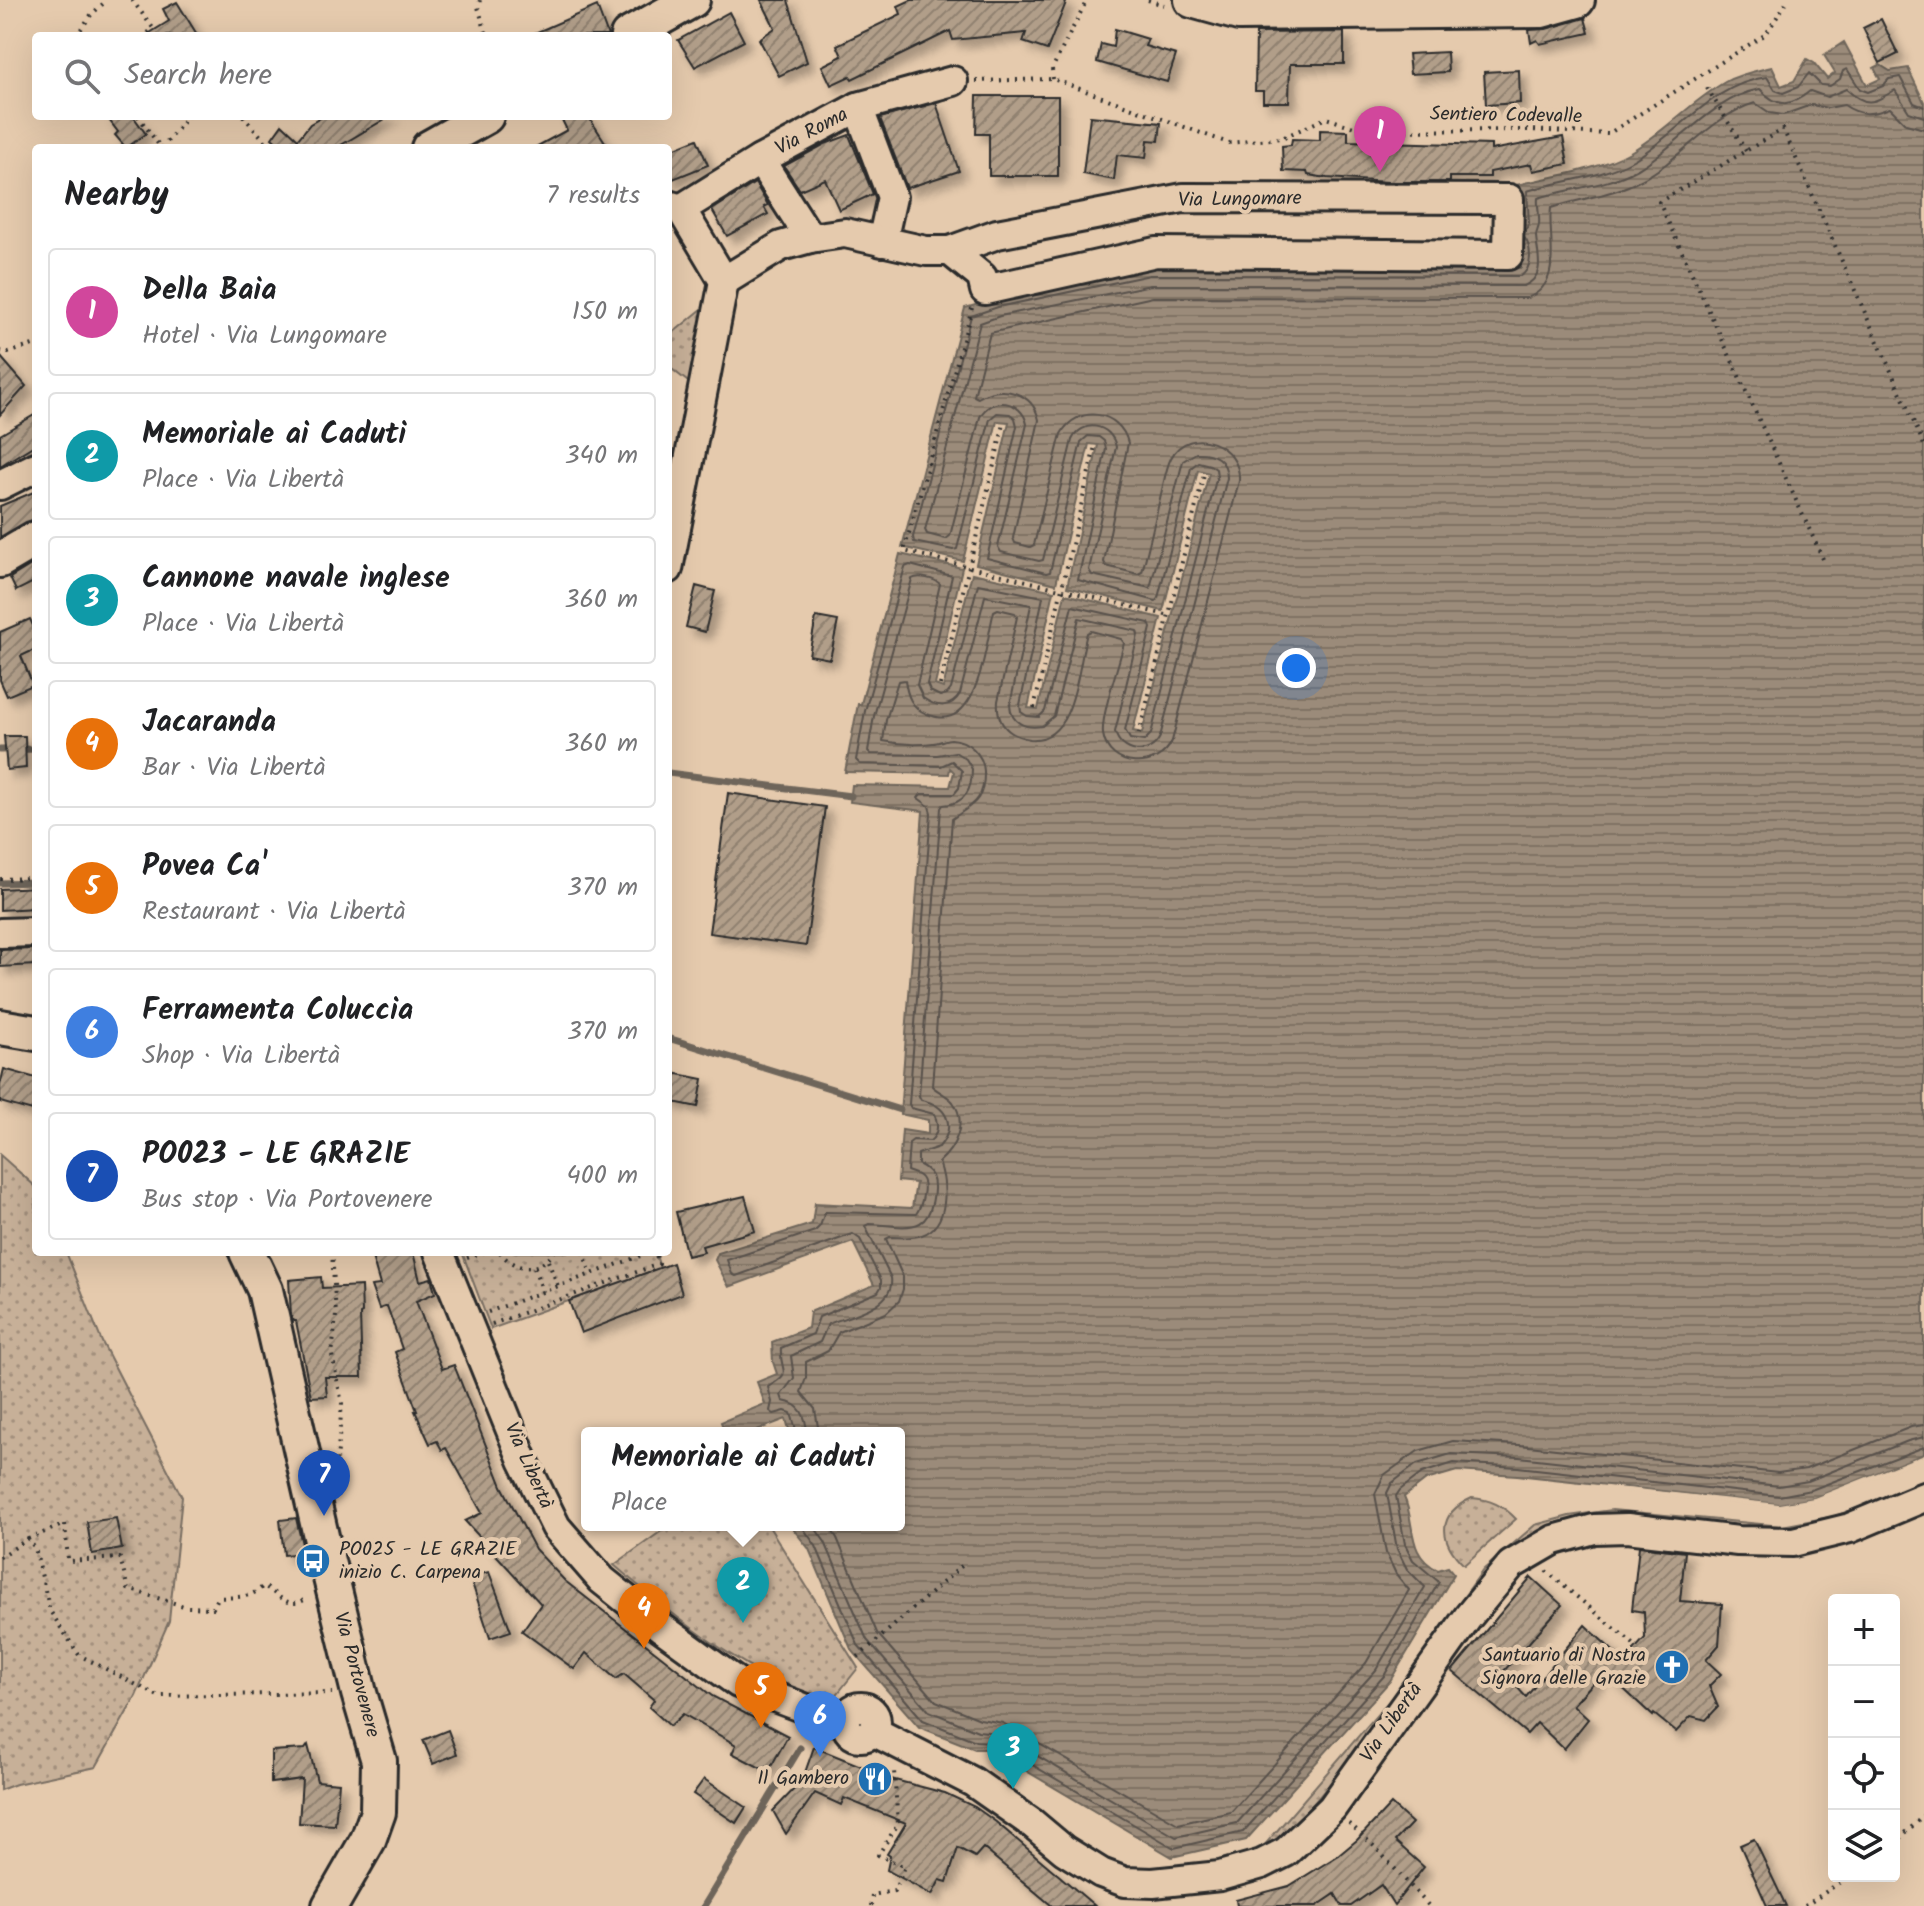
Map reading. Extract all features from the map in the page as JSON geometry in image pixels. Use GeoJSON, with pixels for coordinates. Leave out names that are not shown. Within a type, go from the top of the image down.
{"type":"FeatureCollection","features":[{"type":"Feature","properties":{"kind":"main road"},"geometry":{"type":"LineString","coordinates":[[635,32],[692,0]]}},
{"type":"Feature","properties":{"kind":"main road"},"geometry":{"type":"LineString","coordinates":[[1192,0],[1239,13],[1541,10],[1577,0]]}},
{"type":"Feature","properties":{"kind":"main road"},"geometry":{"type":"LineString","coordinates":[[436,144],[479,120]]}},
{"type":"Feature","properties":{"kind":"main road"},"geometry":{"type":"LineString","coordinates":[[0,560],[32,541]]}},
{"type":"Feature","properties":{"kind":"main road"},"geometry":{"type":"LineString","coordinates":[[0,1027],[32,1032]]}},
{"type":"Feature","properties":{"kind":"main road","name":"Via Portovenere"},"geometry":{"type":"LineString","coordinates":[[249,1256],[265,1290],[339,1613],[379,1761],[378,1812],[368,1840],[330,1906]]}},
{"type":"Feature","properties":{"kind":"street","name":"Via Roma"},"geometry":{"type":"LineString","coordinates":[[673,207],[858,107],[953,81]]}},
{"type":"Feature","properties":{"kind":"street"},"geometry":{"type":"LineString","coordinates":[[858,107],[892,197],[882,242]]}},
{"type":"Feature","properties":{"kind":"street"},"geometry":{"type":"LineString","coordinates":[[760,160],[810,238]]}},
{"type":"Feature","properties":{"kind":"street","name":"Via Lungomare"},"geometry":{"type":"LineString","coordinates":[[724,281],[781,246],[845,233],[926,251],[950,251],[997,234],[1183,198],[1509,199],[1508,255],[1156,252],[985,290],[982,277],[950,251]]}},
{"type":"Feature","properties":{"kind":"street"},"geometry":{"type":"LineString","coordinates":[[672,548],[724,281],[673,207]]}},
{"type":"Feature","properties":{"kind":"street"},"geometry":{"type":"LineString","coordinates":[[0,485],[32,469]]}},
{"type":"Feature","properties":{"kind":"street"},"geometry":{"type":"LineString","coordinates":[[0,933],[32,932]]}},
{"type":"Feature","properties":{"kind":"street","name":"Via Libertà"},"geometry":{"type":"LineString","coordinates":[[452,1256],[523,1460],[556,1527],[602,1580],[738,1683],[859,1727],[973,1782],[1080,1860],[1101,1873],[1125,1882],[1153,1883],[1220,1876],[1262,1864],[1286,1852],[1332,1808],[1485,1596],[1511,1565],[1554,1540],[1594,1529],[1627,1528],[1738,1541],[1793,1542],[1850,1528],[1924,1497]]}},
{"type":"Feature","properties":{"kind":"path"},"geometry":{"type":"LineString","coordinates":[[79,32],[107,0]]}},
{"type":"Feature","properties":{"kind":"path"},"geometry":{"type":"LineString","coordinates":[[132,0],[153,28],[149,32]]}},
{"type":"Feature","properties":{"kind":"path"},"geometry":{"type":"LineString","coordinates":[[480,0],[478,7],[486,32]]}},
{"type":"Feature","properties":{"kind":"path"},"geometry":{"type":"LineString","coordinates":[[1053,79],[1052,69],[1087,0]]}},
{"type":"Feature","properties":{"kind":"path","name":"Sentiero Codevalle"},"geometry":{"type":"LineString","coordinates":[[953,81],[1053,79],[1228,143],[1282,138],[1326,118],[1366,131],[1529,130],[1608,134],[1766,34],[1788,0]]}},
{"type":"Feature","properties":{"kind":"path"},"geometry":{"type":"LineString","coordinates":[[1707,88],[1746,151]]}},
{"type":"Feature","properties":{"kind":"path"},"geometry":{"type":"LineString","coordinates":[[141,120],[159,144]]}},
{"type":"Feature","properties":{"kind":"path"},"geometry":{"type":"LineString","coordinates":[[165,144],[185,120]]}},
{"type":"Feature","properties":{"kind":"path"},"geometry":{"type":"LineString","coordinates":[[247,120],[266,144]]}},
{"type":"Feature","properties":{"kind":"path"},"geometry":{"type":"LineString","coordinates":[[1823,559],[1659,202],[1783,129],[1924,445]]}},
{"type":"Feature","properties":{"kind":"path"},"geometry":{"type":"LineString","coordinates":[[972,307],[904,551],[1170,616]]}},
{"type":"Feature","properties":{"kind":"path"},"geometry":{"type":"LineString","coordinates":[[0,351],[8,353],[32,345]]}},
{"type":"Feature","properties":{"kind":"path"},"geometry":{"type":"LineString","coordinates":[[940,685],[1004,424]]}},
{"type":"Feature","properties":{"kind":"path"},"geometry":{"type":"LineString","coordinates":[[1034,708],[1095,446]]}},
{"type":"Feature","properties":{"kind":"path"},"geometry":{"type":"LineString","coordinates":[[1139,734],[1204,474]]}},
{"type":"Feature","properties":{"kind":"path"},"geometry":{"type":"LineString","coordinates":[[0,879],[32,878]]}},
{"type":"Feature","properties":{"kind":"path"},"geometry":{"type":"LineString","coordinates":[[332,1256],[336,1315],[332,1355],[342,1403],[335,1480]]}},
{"type":"Feature","properties":{"kind":"path"},"geometry":{"type":"LineString","coordinates":[[504,1256],[512,1264],[534,1268],[551,1256]]}},
{"type":"Feature","properties":{"kind":"path"},"geometry":{"type":"LineString","coordinates":[[584,1256],[591,1274]]}},
{"type":"Feature","properties":{"kind":"path"},"geometry":{"type":"LineString","coordinates":[[486,1313],[642,1256]]}},
{"type":"Feature","properties":{"kind":"path"},"geometry":{"type":"LineString","coordinates":[[490,1325],[659,1264],[655,1256]]}},
{"type":"Feature","properties":{"kind":"path"},"geometry":{"type":"LineString","coordinates":[[548,1261],[558,1286]]}},
{"type":"Feature","properties":{"kind":"path"},"geometry":{"type":"LineString","coordinates":[[534,1268],[543,1292]]}},
{"type":"Feature","properties":{"kind":"path"},"geometry":{"type":"LineString","coordinates":[[551,1288],[555,1301]]}},
{"type":"Feature","properties":{"kind":"path"},"geometry":{"type":"LineString","coordinates":[[0,1557],[28,1539],[65,1524],[68,1561],[120,1558],[128,1589],[187,1607],[213,1608],[218,1598],[242,1597],[257,1592],[263,1586],[272,1589],[282,1599],[294,1603],[305,1599],[322,1603],[339,1613]]}},
{"type":"Feature","properties":{"kind":"path"},"geometry":{"type":"LineString","coordinates":[[28,1539],[35,1548],[50,1611],[79,1655],[158,1696],[359,1693]]}},
{"type":"Feature","properties":{"kind":"path"},"geometry":{"type":"LineString","coordinates":[[1534,1562],[1637,1647]]}},
{"type":"Feature","properties":{"kind":"path"},"geometry":{"type":"LineString","coordinates":[[858,1657],[965,1563]]}},
{"type":"Feature","properties":{"kind":"path"},"geometry":{"type":"LineString","coordinates":[[871,1906],[872,1895],[894,1891],[905,1867],[878,1855],[898,1824],[894,1771]]}},
{"type":"Feature","properties":{"kind":"path"},"geometry":{"type":"LineString","coordinates":[[1332,1808],[1376,1848],[1429,1906]]}},
{"type":"Feature","properties":{"kind":"path"},"geometry":{"type":"LineString","coordinates":[[1900,1838],[1924,1815]]}},
{"type":"Feature","properties":{"kind":"path"},"geometry":{"type":"LineString","coordinates":[[1805,1906],[1840,1882]]}},
{"type":"Feature","properties":{"kind":"shaded area"},"geometry":{"type":"Polygon","coordinates":[[[708,304],[692,385],[672,369],[672,334],[708,304]]]}},
{"type":"Feature","properties":{"kind":"shaded area"},"geometry":{"type":"Polygon","coordinates":[[[0,1155],[32,1183],[32,1256],[68,1256],[102,1342],[182,1497],[169,1621],[136,1696],[96,1767],[0,1790],[0,1155]]]}},
{"type":"Feature","properties":{"kind":"shaded area"},"geometry":{"type":"Polygon","coordinates":[[[464,1256],[656,1256],[660,1268],[491,1329],[464,1256]]]}},
{"type":"Feature","properties":{"kind":"shaded area"},"geometry":{"type":"Polygon","coordinates":[[[1924,1484],[1849,1526],[1552,1537],[1400,1700],[1278,1846],[1257,1854],[1394,1695],[1483,1570],[1535,1525],[1612,1510],[1782,1526],[1835,1516],[1924,1484]]]}},
{"type":"Feature","properties":{"kind":"shaded area"},"geometry":{"type":"Polygon","coordinates":[[[1472,1498],[1496,1504],[1516,1519],[1464,1565],[1450,1547],[1445,1528],[1452,1512],[1472,1498]]]}},
{"type":"Feature","properties":{"kind":"shaded area"},"geometry":{"type":"Polygon","coordinates":[[[662,1531],[772,1531],[858,1668],[830,1703],[800,1691],[771,1678],[716,1645],[614,1565],[662,1531]]]}},
{"type":"Feature","properties":{"kind":"water"},"geometry":{"type":"Polygon","coordinates":[[[1844,42],[1867,85],[1880,79],[1874,68],[1880,65],[1890,71],[1908,68],[1924,102],[1924,1454],[1814,1498],[1779,1504],[1517,1475],[1457,1471],[1426,1480],[1404,1497],[1416,1547],[1428,1564],[1438,1570],[1448,1567],[1454,1574],[1390,1681],[1246,1840],[1172,1857],[989,1749],[975,1749],[919,1727],[851,1649],[809,1549],[795,1531],[905,1531],[905,1427],[788,1427],[786,1419],[765,1427],[723,1427],[721,1422],[765,1404],[757,1382],[777,1374],[772,1342],[808,1328],[810,1312],[874,1285],[853,1242],[729,1287],[715,1260],[718,1253],[812,1224],[815,1203],[912,1208],[916,1183],[898,1181],[902,1130],[928,1134],[928,1120],[900,1114],[923,811],[850,802],[852,785],[950,787],[954,772],[950,768],[949,774],[845,772],[858,704],[861,704],[900,554],[962,568],[935,685],[943,688],[972,573],[1054,591],[1028,708],[1038,709],[1065,594],[1161,618],[1133,731],[1142,733],[1209,473],[1198,470],[1163,611],[1067,587],[1098,445],[1089,444],[1056,584],[976,564],[1009,422],[997,421],[963,561],[902,547],[965,308],[1149,267],[1521,268],[1521,222],[1516,185],[1617,159],[1654,136],[1730,79],[1772,67],[1781,86],[1794,81],[1807,59],[1827,79],[1835,73],[1824,55],[1844,42]]]}},
{"type":"Feature","properties":{"kind":"pier"},"geometry":{"type":"Polygon","coordinates":[[[1915,1458],[1916,1461],[1815,1502],[1780,1508],[1627,1492],[1627,1488],[1779,1504],[1814,1498],[1915,1458]]]}},
{"type":"Feature","properties":{"kind":"building"},"geometry":{"type":"Polygon","coordinates":[[[761,0],[788,0],[807,62],[779,76],[759,39],[775,28],[761,0]]]}},
{"type":"Feature","properties":{"kind":"building"},"geometry":{"type":"Polygon","coordinates":[[[911,0],[1067,0],[1047,50],[1023,42],[1026,33],[953,40],[950,31],[852,79],[850,76],[831,85],[822,66],[842,56],[837,45],[901,14],[898,6],[911,0]]]}},
{"type":"Feature","properties":{"kind":"building"},"geometry":{"type":"Polygon","coordinates":[[[177,2],[196,32],[151,32],[169,21],[163,9],[177,2]]]}},
{"type":"Feature","properties":{"kind":"building"},"geometry":{"type":"Polygon","coordinates":[[[597,6],[607,32],[537,32],[597,6]]]}},
{"type":"Feature","properties":{"kind":"building"},"geometry":{"type":"Polygon","coordinates":[[[729,12],[744,41],[695,67],[678,40],[729,12]]]}},
{"type":"Feature","properties":{"kind":"building"},"geometry":{"type":"Polygon","coordinates":[[[1585,18],[1589,33],[1540,44],[1537,40],[1531,43],[1529,30],[1546,29],[1585,18]]]}},
{"type":"Feature","properties":{"kind":"building"},"geometry":{"type":"Polygon","coordinates":[[[1881,19],[1898,54],[1880,63],[1863,28],[1881,19]]]}},
{"type":"Feature","properties":{"kind":"building"},"geometry":{"type":"Polygon","coordinates":[[[1115,29],[1148,39],[1145,46],[1176,55],[1167,82],[1097,62],[1101,44],[1113,47],[1115,29]]]}},
{"type":"Feature","properties":{"kind":"building"},"geometry":{"type":"Polygon","coordinates":[[[1344,32],[1344,64],[1290,64],[1289,102],[1263,102],[1263,91],[1255,91],[1256,33],[1344,32]]]}},
{"type":"Feature","properties":{"kind":"building"},"geometry":{"type":"Polygon","coordinates":[[[1447,52],[1448,72],[1410,74],[1408,54],[1447,52]]]}},
{"type":"Feature","properties":{"kind":"building"},"geometry":{"type":"Polygon","coordinates":[[[1519,70],[1520,103],[1486,105],[1484,72],[1519,70]]]}},
{"type":"Feature","properties":{"kind":"building"},"geometry":{"type":"Polygon","coordinates":[[[977,96],[1058,96],[1058,176],[989,176],[989,134],[976,134],[977,96]]]}},
{"type":"Feature","properties":{"kind":"building"},"geometry":{"type":"Polygon","coordinates":[[[936,103],[959,171],[907,188],[880,118],[936,103]]]}},
{"type":"Feature","properties":{"kind":"building"},"geometry":{"type":"Polygon","coordinates":[[[1090,116],[1161,123],[1159,141],[1148,140],[1146,158],[1117,155],[1114,180],[1083,174],[1090,116]]]}},
{"type":"Feature","properties":{"kind":"building"},"geometry":{"type":"Polygon","coordinates":[[[109,120],[136,120],[146,134],[132,144],[123,144],[115,135],[118,132],[109,120]]]}},
{"type":"Feature","properties":{"kind":"building"},"geometry":{"type":"Polygon","coordinates":[[[317,120],[383,120],[343,144],[279,144],[272,138],[282,124],[298,139],[317,120]]]}},
{"type":"Feature","properties":{"kind":"building"},"geometry":{"type":"Polygon","coordinates":[[[562,120],[591,120],[606,144],[541,144],[567,130],[562,120]]]}},
{"type":"Feature","properties":{"kind":"building"},"geometry":{"type":"Polygon","coordinates":[[[1320,130],[1348,131],[1348,141],[1491,145],[1491,150],[1563,137],[1568,164],[1533,171],[1531,164],[1490,172],[1490,177],[1450,177],[1450,182],[1327,178],[1308,175],[1307,172],[1283,171],[1282,146],[1291,145],[1292,139],[1320,140],[1320,130]]]}},
{"type":"Feature","properties":{"kind":"building"},"geometry":{"type":"Polygon","coordinates":[[[849,135],[873,194],[839,210],[825,179],[800,190],[784,166],[849,135]]]}},
{"type":"Feature","properties":{"kind":"building"},"geometry":{"type":"Polygon","coordinates":[[[697,139],[708,165],[672,179],[672,149],[697,139]]]}},
{"type":"Feature","properties":{"kind":"building"},"geometry":{"type":"Polygon","coordinates":[[[755,183],[768,205],[764,207],[768,214],[727,236],[712,210],[755,183]]]}},
{"type":"Feature","properties":{"kind":"building"},"geometry":{"type":"Polygon","coordinates":[[[0,356],[26,386],[0,415],[0,356]]]}},
{"type":"Feature","properties":{"kind":"building"},"geometry":{"type":"Polygon","coordinates":[[[32,416],[32,446],[0,466],[0,435],[32,416]]]}},
{"type":"Feature","properties":{"kind":"building"},"geometry":{"type":"Polygon","coordinates":[[[32,493],[32,520],[0,537],[0,506],[32,493]]]}},
{"type":"Feature","properties":{"kind":"building"},"geometry":{"type":"Polygon","coordinates":[[[32,564],[32,583],[16,591],[10,578],[32,564]]]}},
{"type":"Feature","properties":{"kind":"building"},"geometry":{"type":"Polygon","coordinates":[[[696,586],[715,591],[705,632],[686,627],[696,586]]]}},
{"type":"Feature","properties":{"kind":"building"},"geometry":{"type":"Polygon","coordinates":[[[816,617],[838,621],[830,659],[809,655],[816,617]]]}},
{"type":"Feature","properties":{"kind":"building"},"geometry":{"type":"Polygon","coordinates":[[[30,619],[32,623],[32,651],[21,656],[32,685],[7,696],[0,680],[0,632],[30,619]]]}},
{"type":"Feature","properties":{"kind":"building"},"geometry":{"type":"Polygon","coordinates":[[[4,736],[25,736],[26,768],[7,770],[4,736]]]}},
{"type":"Feature","properties":{"kind":"building"},"geometry":{"type":"Polygon","coordinates":[[[728,793],[825,807],[806,946],[709,933],[728,793]]]}},
{"type":"Feature","properties":{"kind":"building"},"geometry":{"type":"Polygon","coordinates":[[[32,887],[32,908],[0,910],[0,889],[32,887]]]}},
{"type":"Feature","properties":{"kind":"building"},"geometry":{"type":"Polygon","coordinates":[[[32,949],[32,965],[0,967],[0,950],[32,949]]]}},
{"type":"Feature","properties":{"kind":"building"},"geometry":{"type":"Polygon","coordinates":[[[4,1069],[32,1077],[32,1111],[0,1102],[4,1069]]]}},
{"type":"Feature","properties":{"kind":"building"},"geometry":{"type":"Polygon","coordinates":[[[672,1073],[703,1079],[698,1107],[672,1102],[672,1073]]]}},
{"type":"Feature","properties":{"kind":"building"},"geometry":{"type":"Polygon","coordinates":[[[745,1196],[755,1231],[702,1246],[704,1252],[687,1256],[676,1212],[745,1196]]]}},
{"type":"Feature","properties":{"kind":"building"},"geometry":{"type":"Polygon","coordinates":[[[414,1256],[420,1281],[431,1278],[435,1293],[416,1301],[442,1369],[454,1365],[502,1486],[535,1549],[565,1581],[712,1696],[788,1736],[768,1772],[732,1753],[736,1745],[683,1714],[670,1726],[649,1707],[654,1700],[624,1674],[616,1679],[586,1653],[574,1669],[522,1631],[541,1604],[465,1521],[482,1513],[446,1448],[442,1450],[437,1441],[430,1444],[415,1411],[395,1352],[402,1349],[387,1306],[379,1309],[371,1286],[380,1285],[372,1257],[414,1256]]]}},
{"type":"Feature","properties":{"kind":"building"},"geometry":{"type":"Polygon","coordinates":[[[673,1263],[682,1294],[581,1333],[569,1301],[673,1263]]]}},
{"type":"Feature","properties":{"kind":"building"},"geometry":{"type":"Polygon","coordinates":[[[321,1277],[322,1288],[361,1286],[362,1377],[325,1377],[327,1396],[311,1397],[296,1321],[291,1316],[289,1280],[321,1277]]]}},
{"type":"Feature","properties":{"kind":"building"},"geometry":{"type":"Polygon","coordinates":[[[116,1518],[122,1549],[92,1554],[87,1522],[116,1518]]]}},
{"type":"Feature","properties":{"kind":"building"},"geometry":{"type":"Polygon","coordinates":[[[296,1518],[304,1553],[284,1555],[280,1520],[296,1518]]]}},
{"type":"Feature","properties":{"kind":"building"},"geometry":{"type":"Polygon","coordinates":[[[1639,1546],[1685,1552],[1680,1601],[1722,1604],[1719,1645],[1706,1660],[1721,1674],[1709,1686],[1718,1707],[1706,1720],[1691,1716],[1676,1732],[1653,1716],[1604,1671],[1573,1705],[1588,1719],[1564,1749],[1537,1723],[1527,1734],[1452,1671],[1531,1577],[1562,1605],[1503,1672],[1526,1697],[1585,1625],[1624,1661],[1645,1638],[1644,1612],[1632,1610],[1639,1546]]]}},
{"type":"Feature","properties":{"kind":"building"},"geometry":{"type":"Polygon","coordinates":[[[489,1572],[511,1631],[490,1638],[470,1577],[489,1572]]]}},
{"type":"Feature","properties":{"kind":"building"},"geometry":{"type":"Polygon","coordinates":[[[448,1730],[457,1754],[433,1764],[423,1740],[448,1730]]]}},
{"type":"Feature","properties":{"kind":"building"},"geometry":{"type":"Polygon","coordinates":[[[308,1745],[317,1781],[339,1783],[335,1825],[299,1823],[302,1779],[271,1783],[271,1751],[305,1749],[308,1745]]]}},
{"type":"Feature","properties":{"kind":"building"},"geometry":{"type":"Polygon","coordinates":[[[814,1747],[887,1778],[945,1793],[975,1807],[1095,1906],[1052,1906],[983,1848],[975,1857],[958,1848],[947,1882],[940,1880],[932,1895],[887,1870],[890,1856],[887,1854],[906,1823],[844,1798],[841,1805],[815,1793],[786,1834],[773,1811],[802,1781],[814,1747]]]}},
{"type":"Feature","properties":{"kind":"building"},"geometry":{"type":"Polygon","coordinates":[[[704,1779],[746,1807],[736,1823],[693,1794],[704,1779]]]}},
{"type":"Feature","properties":{"kind":"building"},"geometry":{"type":"Polygon","coordinates":[[[1391,1804],[1412,1823],[1395,1841],[1424,1867],[1394,1905],[1381,1885],[1351,1906],[1342,1906],[1335,1894],[1317,1906],[1237,1906],[1236,1900],[1289,1886],[1339,1855],[1391,1804]]]}},
{"type":"Feature","properties":{"kind":"building"},"geometry":{"type":"Polygon","coordinates":[[[1754,1839],[1786,1906],[1767,1906],[1740,1845],[1754,1839]]]}},
{"type":"Feature","properties":{"kind":"waterway"},"geometry":{"type":"LineString","coordinates":[[0,750],[32,749]]}},
{"type":"Feature","properties":{"kind":"waterway"},"geometry":{"type":"LineString","coordinates":[[672,774],[851,796]]}},
{"type":"Feature","properties":{"kind":"waterway"},"geometry":{"type":"LineString","coordinates":[[0,883],[32,882]]}},
{"type":"Feature","properties":{"kind":"waterway"},"geometry":{"type":"LineString","coordinates":[[672,1039],[900,1110]]}},
{"type":"Feature","properties":{"kind":"waterway"},"geometry":{"type":"LineString","coordinates":[[704,1906],[800,1748]]}},
{"type":"Feature","properties":{"kind":"place","name":"Della Baia"},"geometry":{"type":"Point","coordinates":[1380,172]}},
{"type":"Feature","properties":{"kind":"place","name":"PO023 - LE GRAZIE"},"geometry":{"type":"Point","coordinates":[324,1516]}},
{"type":"Feature","properties":{"kind":"place","name":"PO025 - LE GRAZIE inizio C. Carpena"},"geometry":{"type":"Point","coordinates":[313,1561]}},
{"type":"Feature","properties":{"kind":"place","name":"Memoriale ai Caduti"},"geometry":{"type":"Point","coordinates":[743,1623]}},
{"type":"Feature","properties":{"kind":"place","name":"Jacaranda"},"geometry":{"type":"Point","coordinates":[644,1649]}},
{"type":"Feature","properties":{"kind":"place","name":"Santuario di Nostra Signora delle Grazie"},"geometry":{"type":"Point","coordinates":[1672,1667]}},
{"type":"Feature","properties":{"kind":"place","name":"Povea Ca'"},"geometry":{"type":"Point","coordinates":[761,1728]}},
{"type":"Feature","properties":{"kind":"place","name":"Ferramenta Coluccia"},"geometry":{"type":"Point","coordinates":[820,1757]}},
{"type":"Feature","properties":{"kind":"place","name":"Il Gambero"},"geometry":{"type":"Point","coordinates":[875,1779]}},
{"type":"Feature","properties":{"kind":"place","name":"Cannone navale inglese"},"geometry":{"type":"Point","coordinates":[1013,1789]}}]}
